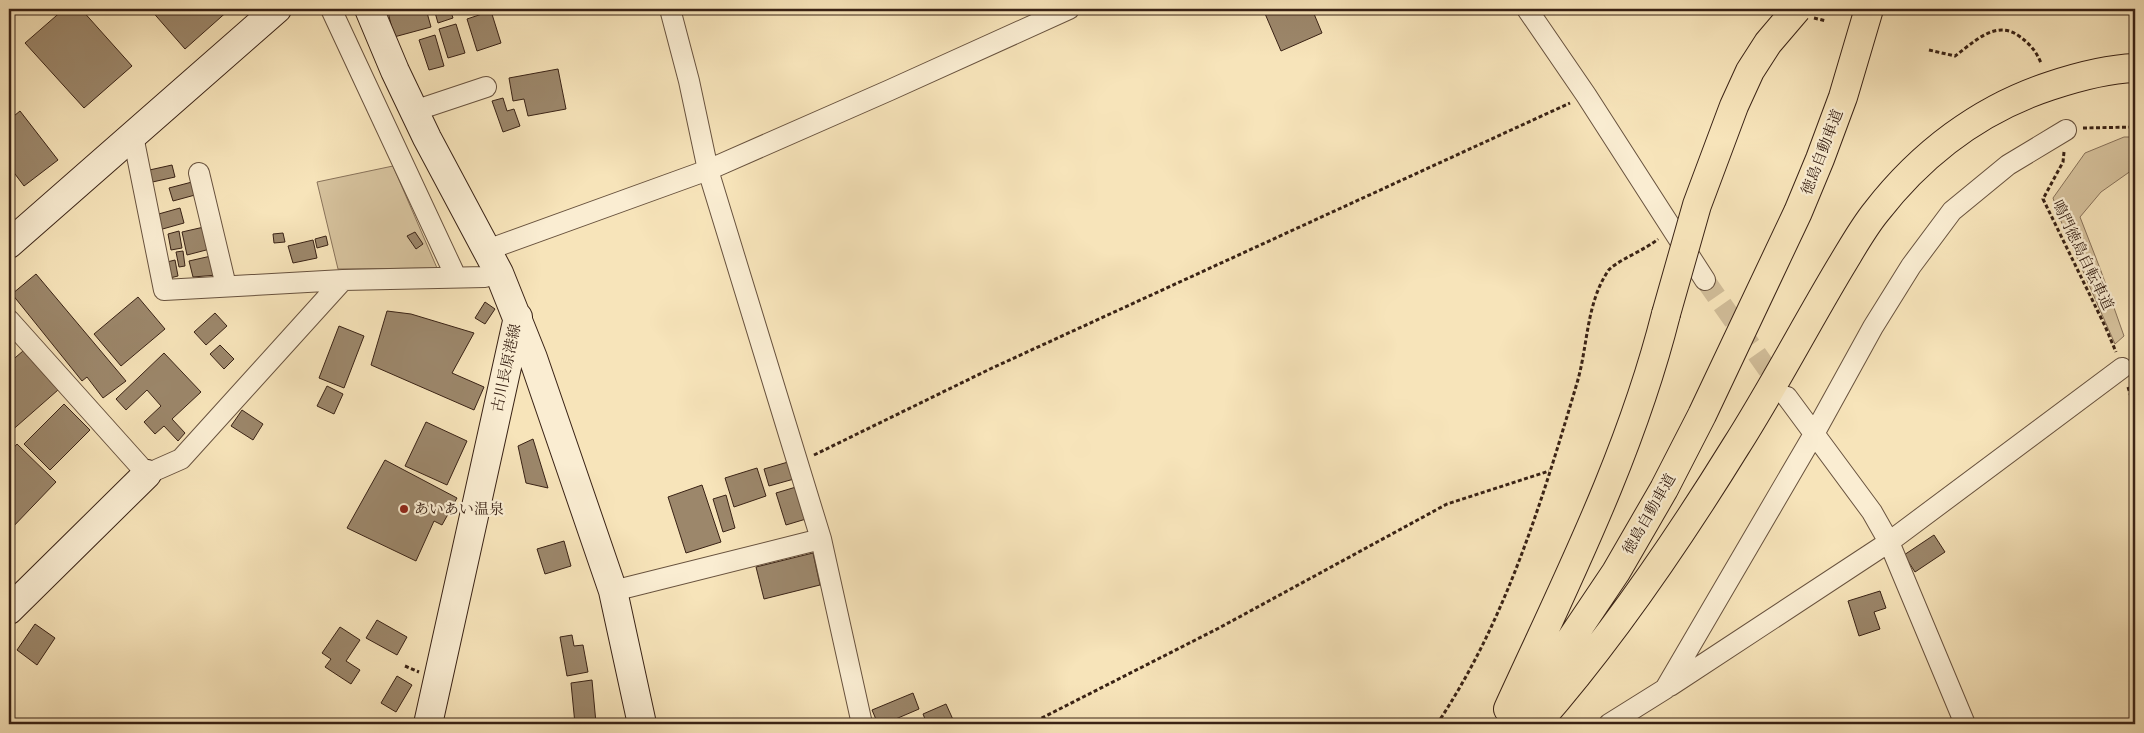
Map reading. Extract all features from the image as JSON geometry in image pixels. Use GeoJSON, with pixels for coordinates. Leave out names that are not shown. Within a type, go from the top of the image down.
{"type":"FeatureCollection","features":[{"type":"Feature","properties":{"kind":"highway"},"geometry":{"type":"LineString","coordinates":[[1501,724],[1579,558],[1603,501],[1653,361],[1697,206],[1734,106],[1750,72],[1764,50],[1797,9]]}},
{"type":"Feature","properties":{"kind":"highway","name":"徳島自動車道"},"geometry":{"type":"LineString","coordinates":[[1761,291],[1820,119],[1850,9]]}},
{"type":"Feature","properties":{"kind":"highway","name":"徳島自動車道"},"geometry":{"type":"LineString","coordinates":[[1514,724],[1616,572],[1664,489],[1702,415],[1798,212],[1820,159],[1843,97],[1869,9]]}},
{"type":"Feature","properties":{"kind":"highway"},"geometry":{"type":"LineString","coordinates":[[1536,724],[1610,632],[1674,543],[1762,404],[1875,212],[1940,145],[1989,112],[2014,99],[2067,81],[2095,73],[2135,68]]}},
{"type":"Feature","properties":{"kind":"street"},"geometry":{"type":"LineString","coordinates":[[10,242],[277,9]]}},
{"type":"Feature","properties":{"kind":"street"},"geometry":{"type":"LineString","coordinates":[[331,9],[456,277]]}},
{"type":"Feature","properties":{"kind":"street","name":"古川長原港線"},"geometry":{"type":"LineString","coordinates":[[369,9],[414,111],[493,261],[518,317],[428,724]]}},
{"type":"Feature","properties":{"kind":"street"},"geometry":{"type":"LineString","coordinates":[[670,9],[689,81],[708,170],[821,539],[862,724]]}},
{"type":"Feature","properties":{"kind":"street"},"geometry":{"type":"LineString","coordinates":[[133,136],[164,290],[343,280],[485,277],[493,261],[708,170],[1069,9]]}},
{"type":"Feature","properties":{"kind":"street"},"geometry":{"type":"LineString","coordinates":[[1527,9],[1586,95],[1705,280]]}},
{"type":"Feature","properties":{"kind":"street"},"geometry":{"type":"LineString","coordinates":[[414,111],[486,87]]}},
{"type":"Feature","properties":{"kind":"street"},"geometry":{"type":"LineString","coordinates":[[1665,689],[1814,434],[1873,327],[1911,266],[1952,212],[2008,165],[2066,130]]}},
{"type":"Feature","properties":{"kind":"street"},"geometry":{"type":"LineString","coordinates":[[199,173],[226,286]]}},
{"type":"Feature","properties":{"kind":"street"},"geometry":{"type":"LineString","coordinates":[[9,610],[148,474],[181,459],[343,280]]}},
{"type":"Feature","properties":{"kind":"street"},"geometry":{"type":"LineString","coordinates":[[518,317],[613,591],[642,724]]}},
{"type":"Feature","properties":{"kind":"street"},"geometry":{"type":"LineString","coordinates":[[9,320],[148,474]]}},
{"type":"Feature","properties":{"kind":"street"},"geometry":{"type":"LineString","coordinates":[[1609,724],[1889,542],[2122,368]]}},
{"type":"Feature","properties":{"kind":"street"},"geometry":{"type":"LineString","coordinates":[[1787,397],[1872,512],[1889,542],[1965,724]]}},
{"type":"Feature","properties":{"kind":"street"},"geometry":{"type":"LineString","coordinates":[[613,591],[821,539]]}},
{"type":"Feature","properties":{"kind":"path"},"geometry":{"type":"LineString","coordinates":[[1929,50],[1955,56],[1983,35],[1999,29],[2012,31],[2026,40],[2036,51],[2041,63]]}},
{"type":"Feature","properties":{"kind":"path"},"geometry":{"type":"LineString","coordinates":[[798,462],[990,368],[1586,95]]}},
{"type":"Feature","properties":{"kind":"path"},"geometry":{"type":"LineString","coordinates":[[2066,130],[2135,127]]}},
{"type":"Feature","properties":{"kind":"path","name":"鳴門徳島自転車道"},"geometry":{"type":"LineString","coordinates":[[2066,130],[2063,162],[2044,199],[2106,326],[2135,410]]}},
{"type":"Feature","properties":{"kind":"path"},"geometry":{"type":"LineString","coordinates":[[1437,724],[1451,704],[1488,636],[1511,586],[1577,381],[1595,292],[1609,269],[1651,245],[1671,227]]}},
{"type":"Feature","properties":{"kind":"path"},"geometry":{"type":"LineString","coordinates":[[1030,724],[1219,628],[1447,504],[1549,470]]}},
{"type":"Feature","properties":{"kind":"shaded area"},"geometry":{"type":"Polygon","coordinates":[[[2124,137],[2135,137],[2135,168],[2101,192],[2080,217],[2124,336],[2115,344],[2060,219],[2053,198],[2085,153],[2124,137]]]}},
{"type":"Feature","properties":{"kind":"shaded area"},"geometry":{"type":"Polygon","coordinates":[[[393,166],[437,268],[338,269],[317,182],[393,166]]]}},
{"type":"Feature","properties":{"kind":"building"},"geometry":{"type":"Polygon","coordinates":[[[64,9],[81,9],[132,66],[84,108],[25,43],[64,9]]]}},
{"type":"Feature","properties":{"kind":"building"},"geometry":{"type":"Polygon","coordinates":[[[150,9],[230,9],[185,49],[150,9]]]}},
{"type":"Feature","properties":{"kind":"building"},"geometry":{"type":"Polygon","coordinates":[[[400,9],[426,9],[431,27],[394,37],[388,12],[400,9]]]}},
{"type":"Feature","properties":{"kind":"building"},"geometry":{"type":"Polygon","coordinates":[[[434,9],[450,9],[453,18],[438,23],[434,9]]]}},
{"type":"Feature","properties":{"kind":"building"},"geometry":{"type":"Polygon","coordinates":[[[1263,9],[1312,9],[1322,33],[1281,51],[1263,9]]]}},
{"type":"Feature","properties":{"kind":"building"},"geometry":{"type":"Polygon","coordinates":[[[491,11],[501,43],[477,51],[467,19],[491,11]]]}},
{"type":"Feature","properties":{"kind":"building"},"geometry":{"type":"Polygon","coordinates":[[[456,24],[465,53],[448,58],[439,29],[456,24]]]}},
{"type":"Feature","properties":{"kind":"building"},"geometry":{"type":"Polygon","coordinates":[[[435,35],[444,66],[429,70],[419,40],[435,35]]]}},
{"type":"Feature","properties":{"kind":"building"},"geometry":{"type":"Polygon","coordinates":[[[558,69],[566,109],[528,116],[524,99],[513,101],[509,78],[558,69]]]}},
{"type":"Feature","properties":{"kind":"building"},"geometry":{"type":"Polygon","coordinates":[[[503,98],[507,111],[514,109],[520,126],[503,132],[492,101],[503,98]]]}},
{"type":"Feature","properties":{"kind":"building"},"geometry":{"type":"Polygon","coordinates":[[[20,111],[58,160],[24,186],[9,166],[9,120],[20,111]]]}},
{"type":"Feature","properties":{"kind":"building"},"geometry":{"type":"Polygon","coordinates":[[[172,165],[175,177],[148,183],[145,171],[172,165]]]}},
{"type":"Feature","properties":{"kind":"building"},"geometry":{"type":"Polygon","coordinates":[[[192,182],[195,195],[173,201],[169,188],[192,182]]]}},
{"type":"Feature","properties":{"kind":"building"},"geometry":{"type":"Polygon","coordinates":[[[180,208],[184,223],[159,230],[155,215],[180,208]]]}},
{"type":"Feature","properties":{"kind":"building"},"geometry":{"type":"Polygon","coordinates":[[[204,227],[210,249],[187,255],[182,232],[204,227]]]}},
{"type":"Feature","properties":{"kind":"building"},"geometry":{"type":"Polygon","coordinates":[[[179,231],[182,248],[171,250],[168,234],[179,231]]]}},
{"type":"Feature","properties":{"kind":"building"},"geometry":{"type":"Polygon","coordinates":[[[415,232],[423,244],[416,249],[407,236],[415,232]]]}},
{"type":"Feature","properties":{"kind":"building"},"geometry":{"type":"Polygon","coordinates":[[[283,233],[285,242],[274,243],[273,234],[283,233]]]}},
{"type":"Feature","properties":{"kind":"building"},"geometry":{"type":"Polygon","coordinates":[[[326,236],[328,245],[317,248],[315,239],[326,236]]]}},
{"type":"Feature","properties":{"kind":"building"},"geometry":{"type":"Polygon","coordinates":[[[313,240],[317,258],[293,263],[288,246],[313,240]]]}},
{"type":"Feature","properties":{"kind":"building"},"geometry":{"type":"Polygon","coordinates":[[[183,251],[185,266],[179,267],[176,252],[183,251]]]}},
{"type":"Feature","properties":{"kind":"building"},"geometry":{"type":"Polygon","coordinates":[[[211,256],[217,275],[193,277],[189,261],[211,256]]]}},
{"type":"Feature","properties":{"kind":"building"},"geometry":{"type":"Polygon","coordinates":[[[175,260],[178,276],[170,278],[167,262],[175,260]]]}},
{"type":"Feature","properties":{"kind":"building"},"geometry":{"type":"Polygon","coordinates":[[[36,274],[126,381],[103,398],[87,377],[82,381],[12,294],[36,274]]]}},
{"type":"Feature","properties":{"kind":"building"},"geometry":{"type":"Polygon","coordinates":[[[138,297],[165,329],[121,366],[94,334],[138,297]]]}},
{"type":"Feature","properties":{"kind":"building"},"geometry":{"type":"Polygon","coordinates":[[[485,302],[495,309],[485,324],[475,318],[485,302]]]}},
{"type":"Feature","properties":{"kind":"building"},"geometry":{"type":"Polygon","coordinates":[[[387,311],[411,314],[474,333],[452,373],[484,387],[474,410],[371,365],[387,311]]]}},
{"type":"Feature","properties":{"kind":"building"},"geometry":{"type":"Polygon","coordinates":[[[215,313],[227,326],[206,345],[194,332],[215,313]]]}},
{"type":"Feature","properties":{"kind":"building"},"geometry":{"type":"Polygon","coordinates":[[[339,326],[364,336],[344,388],[319,378],[339,326]]]}},
{"type":"Feature","properties":{"kind":"building"},"geometry":{"type":"Polygon","coordinates":[[[220,345],[234,359],[224,369],[210,354],[220,345]]]}},
{"type":"Feature","properties":{"kind":"building"},"geometry":{"type":"Polygon","coordinates":[[[23,351],[58,390],[9,433],[9,363],[23,351]]]}},
{"type":"Feature","properties":{"kind":"building"},"geometry":{"type":"Polygon","coordinates":[[[164,353],[201,392],[172,419],[185,433],[178,441],[164,426],[155,434],[144,422],[161,406],[147,390],[126,410],[116,399],[164,353]]]}},
{"type":"Feature","properties":{"kind":"building"},"geometry":{"type":"Polygon","coordinates":[[[327,386],[343,394],[334,414],[317,406],[327,386]]]}},
{"type":"Feature","properties":{"kind":"building"},"geometry":{"type":"Polygon","coordinates":[[[64,404],[90,430],[50,470],[24,444],[64,404]]]}},
{"type":"Feature","properties":{"kind":"building"},"geometry":{"type":"Polygon","coordinates":[[[242,410],[263,424],[253,440],[231,426],[242,410]]]}},
{"type":"Feature","properties":{"kind":"building"},"geometry":{"type":"Polygon","coordinates":[[[426,422],[467,441],[447,485],[405,466],[426,422]]]}},
{"type":"Feature","properties":{"kind":"building"},"geometry":{"type":"Polygon","coordinates":[[[533,439],[548,488],[526,483],[518,446],[533,439]]]}},
{"type":"Feature","properties":{"kind":"building"},"geometry":{"type":"Polygon","coordinates":[[[17,444],[56,482],[9,531],[9,453],[17,444]]]}},
{"type":"Feature","properties":{"kind":"building","name":"あいあい温泉"},"geometry":{"type":"Polygon","coordinates":[[[385,460],[457,498],[442,525],[434,521],[416,561],[347,528],[385,460]]]}},
{"type":"Feature","properties":{"kind":"building"},"geometry":{"type":"Polygon","coordinates":[[[788,462],[794,479],[769,486],[764,469],[788,462]]]}},
{"type":"Feature","properties":{"kind":"building"},"geometry":{"type":"Polygon","coordinates":[[[757,468],[766,496],[734,507],[725,478],[757,468]]]}},
{"type":"Feature","properties":{"kind":"building"},"geometry":{"type":"Polygon","coordinates":[[[702,485],[721,542],[686,553],[668,497],[702,485]]]}},
{"type":"Feature","properties":{"kind":"building"},"geometry":{"type":"Polygon","coordinates":[[[796,487],[806,519],[786,525],[776,493],[796,487]]]}},
{"type":"Feature","properties":{"kind":"building"},"geometry":{"type":"Polygon","coordinates":[[[726,495],[735,528],[723,532],[713,499],[726,495]]]}},
{"type":"Feature","properties":{"kind":"building"},"geometry":{"type":"Polygon","coordinates":[[[1934,535],[1945,552],[1915,572],[1904,555],[1934,535]]]}},
{"type":"Feature","properties":{"kind":"building"},"geometry":{"type":"Polygon","coordinates":[[[564,541],[571,566],[545,574],[537,549],[564,541]]]}},
{"type":"Feature","properties":{"kind":"building"},"geometry":{"type":"Polygon","coordinates":[[[813,553],[820,585],[764,599],[756,567],[813,553]]]}},
{"type":"Feature","properties":{"kind":"building"},"geometry":{"type":"Polygon","coordinates":[[[1880,591],[1886,608],[1874,612],[1880,629],[1859,636],[1848,601],[1880,591]]]}},
{"type":"Feature","properties":{"kind":"building"},"geometry":{"type":"Polygon","coordinates":[[[377,620],[407,637],[397,655],[366,638],[377,620]]]}},
{"type":"Feature","properties":{"kind":"building"},"geometry":{"type":"Polygon","coordinates":[[[35,624],[55,638],[37,665],[17,650],[35,624]]]}},
{"type":"Feature","properties":{"kind":"building"},"geometry":{"type":"Polygon","coordinates":[[[340,627],[360,640],[346,661],[360,670],[351,684],[325,667],[331,659],[322,653],[340,627]]]}},
{"type":"Feature","properties":{"kind":"building"},"geometry":{"type":"Polygon","coordinates":[[[572,635],[574,646],[583,645],[588,672],[567,676],[560,637],[572,635]]]}},
{"type":"Feature","properties":{"kind":"building"},"geometry":{"type":"Polygon","coordinates":[[[397,676],[412,685],[396,712],[381,703],[397,676]]]}},
{"type":"Feature","properties":{"kind":"building"},"geometry":{"type":"Polygon","coordinates":[[[592,680],[596,723],[575,724],[571,683],[592,680]]]}},
{"type":"Feature","properties":{"kind":"building"},"geometry":{"type":"Polygon","coordinates":[[[913,693],[919,709],[884,724],[878,724],[872,710],[913,693]]]}},
{"type":"Feature","properties":{"kind":"building"},"geometry":{"type":"Polygon","coordinates":[[[946,704],[955,724],[927,724],[923,714],[946,704]]]}},
{"type":"Feature","properties":{"kind":"tunnel"},"geometry":{"type":"LineString","coordinates":[[1705,280],[1782,390]]}},
{"type":"Feature","properties":{"kind":"place","name":"あいあい温泉"},"geometry":{"type":"Point","coordinates":[404,509]}}]}
